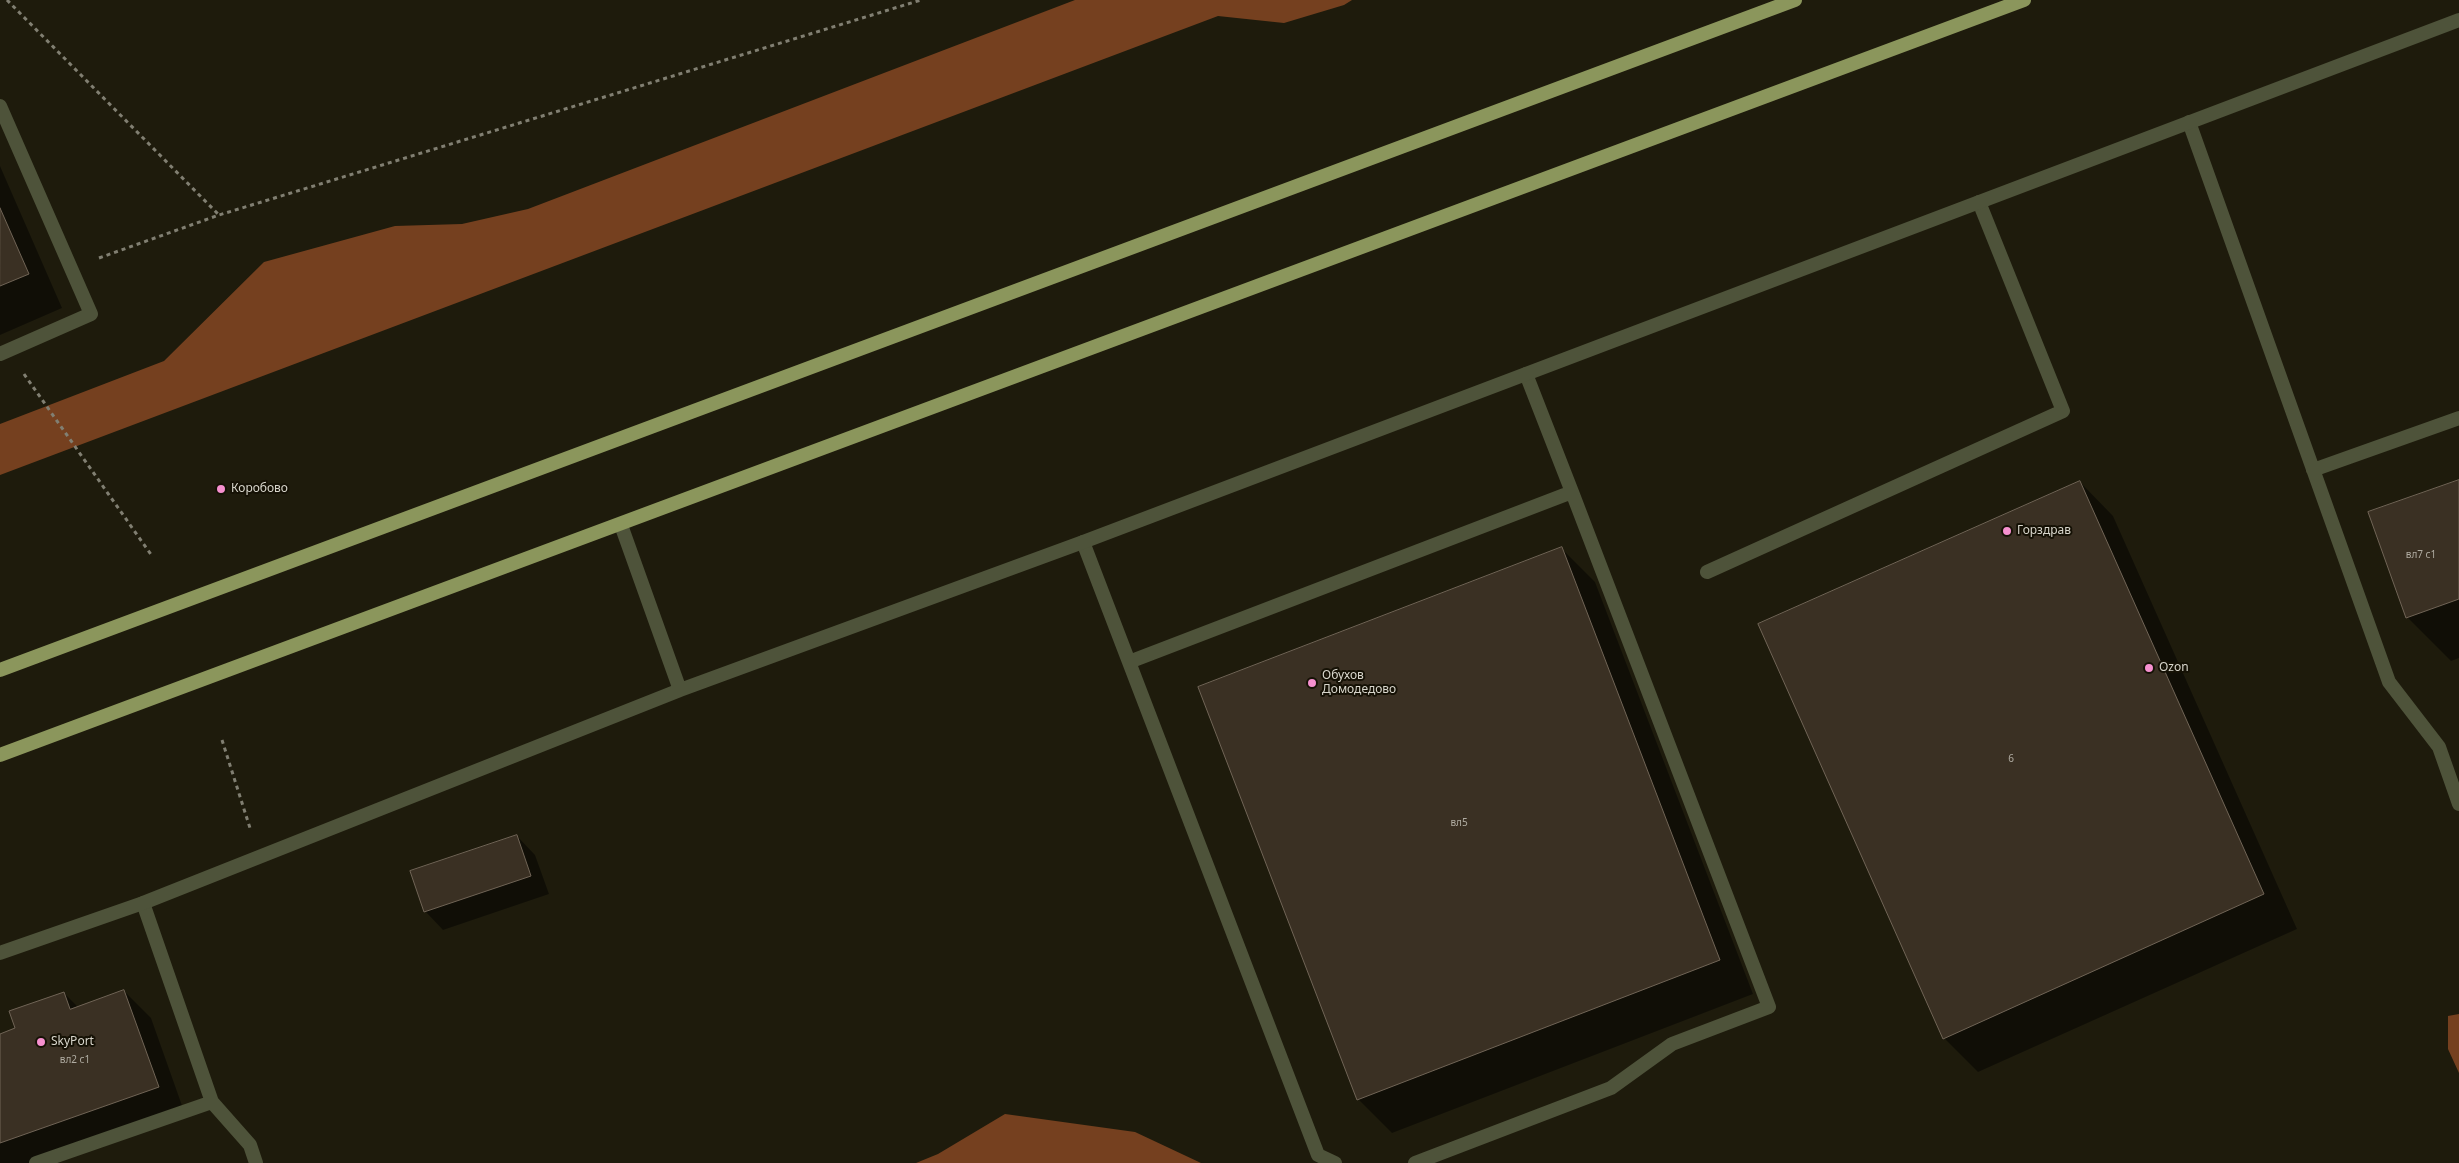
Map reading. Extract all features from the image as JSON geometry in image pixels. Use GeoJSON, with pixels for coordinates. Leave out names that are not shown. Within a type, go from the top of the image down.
{"type":"FeatureCollection","features":[{"type":"Feature","properties":{"kind":"highway"},"geometry":{"type":"LineString","coordinates":[[0,670],[1795,0]]}},
{"type":"Feature","properties":{"kind":"highway"},"geometry":{"type":"LineString","coordinates":[[0,755],[621,525],[2024,0]]}},
{"type":"Feature","properties":{"kind":"street"},"geometry":{"type":"LineString","coordinates":[[0,953],[143,903],[680,690],[1084,542],[2459,20]]}},
{"type":"Feature","properties":{"kind":"street"},"geometry":{"type":"LineString","coordinates":[[0,106],[91,314],[4,352]]}},
{"type":"Feature","properties":{"kind":"street"},"geometry":{"type":"LineString","coordinates":[[2189,122],[2389,682],[2439,748],[2459,804]]}},
{"type":"Feature","properties":{"kind":"street"},"geometry":{"type":"LineString","coordinates":[[1707,572],[2063,411],[1979,202]]}},
{"type":"Feature","properties":{"kind":"street"},"geometry":{"type":"LineString","coordinates":[[1415,1163],[1611,1088],[1672,1044],[1769,1007],[1526,374]]}},
{"type":"Feature","properties":{"kind":"street"},"geometry":{"type":"LineString","coordinates":[[2313,470],[2459,418]]}},
{"type":"Feature","properties":{"kind":"street"},"geometry":{"type":"LineString","coordinates":[[1129,662],[1572,492]]}},
{"type":"Feature","properties":{"kind":"street"},"geometry":{"type":"LineString","coordinates":[[621,525],[680,690]]}},
{"type":"Feature","properties":{"kind":"street"},"geometry":{"type":"LineString","coordinates":[[1084,542],[1318,1155],[1335,1163]]}},
{"type":"Feature","properties":{"kind":"street"},"geometry":{"type":"LineString","coordinates":[[143,903],[212,1102],[250,1145],[256,1163]]}},
{"type":"Feature","properties":{"kind":"street"},"geometry":{"type":"LineString","coordinates":[[36,1163],[212,1102]]}},
{"type":"Feature","properties":{"kind":"path"},"geometry":{"type":"LineString","coordinates":[[7,0],[219,214]]}},
{"type":"Feature","properties":{"kind":"path"},"geometry":{"type":"LineString","coordinates":[[71,268],[219,214],[921,0]]}},
{"type":"Feature","properties":{"kind":"path"},"geometry":{"type":"LineString","coordinates":[[4,352],[152,556]]}},
{"type":"Feature","properties":{"kind":"path"},"geometry":{"type":"LineString","coordinates":[[222,740],[260,857]]}},
{"type":"Feature","properties":{"kind":"shaded area"},"geometry":{"type":"Polygon","coordinates":[[[1075,0],[1352,0],[1344,5],[1284,23],[1218,16],[0,475],[0,424],[164,361],[264,262],[395,226],[462,224],[528,209],[1075,0]]]}},
{"type":"Feature","properties":{"kind":"shaded area"},"geometry":{"type":"Polygon","coordinates":[[[2459,1014],[2459,1073],[2448,1049],[2448,1016],[2459,1014]]]}},
{"type":"Feature","properties":{"kind":"shaded area"},"geometry":{"type":"Polygon","coordinates":[[[1005,1114],[1135,1132],[1201,1163],[916,1163],[938,1154],[1005,1114]]]}},
{"type":"Feature","properties":{"kind":"building"},"geometry":{"type":"Polygon","coordinates":[[[0,208],[29,274],[0,286],[0,208]]]}},
{"type":"Feature","properties":{"kind":"building"},"geometry":{"type":"Polygon","coordinates":[[[2459,480],[2459,599],[2406,618],[2368,512],[2459,480]]]}},
{"type":"Feature","properties":{"kind":"building"},"geometry":{"type":"Polygon","coordinates":[[[2080,481],[2264,894],[1943,1039],[1758,624],[2080,481]]]}},
{"type":"Feature","properties":{"kind":"building"},"geometry":{"type":"Polygon","coordinates":[[[1562,547],[1720,960],[1357,1100],[1198,687],[1562,547]]]}},
{"type":"Feature","properties":{"kind":"building"},"geometry":{"type":"Polygon","coordinates":[[[517,835],[531,876],[424,912],[410,871],[517,835]]]}},
{"type":"Feature","properties":{"kind":"building"},"geometry":{"type":"Polygon","coordinates":[[[124,990],[159,1087],[0,1143],[0,1034],[15,1028],[9,1011],[64,992],[70,1009],[124,990]]]}},
{"type":"Feature","properties":{"kind":"place","name":"Коробово"},"geometry":{"type":"Point","coordinates":[221,489]}},
{"type":"Feature","properties":{"kind":"place","name":"Горздрав"},"geometry":{"type":"Point","coordinates":[2007,531]}},
{"type":"Feature","properties":{"kind":"place","name":"Ozon"},"geometry":{"type":"Point","coordinates":[2149,668]}},
{"type":"Feature","properties":{"kind":"place","name":"Обухов Домодедово"},"geometry":{"type":"Point","coordinates":[1312,683]}},
{"type":"Feature","properties":{"kind":"place","name":"SkyPort"},"geometry":{"type":"Point","coordinates":[41,1042]}}]}
